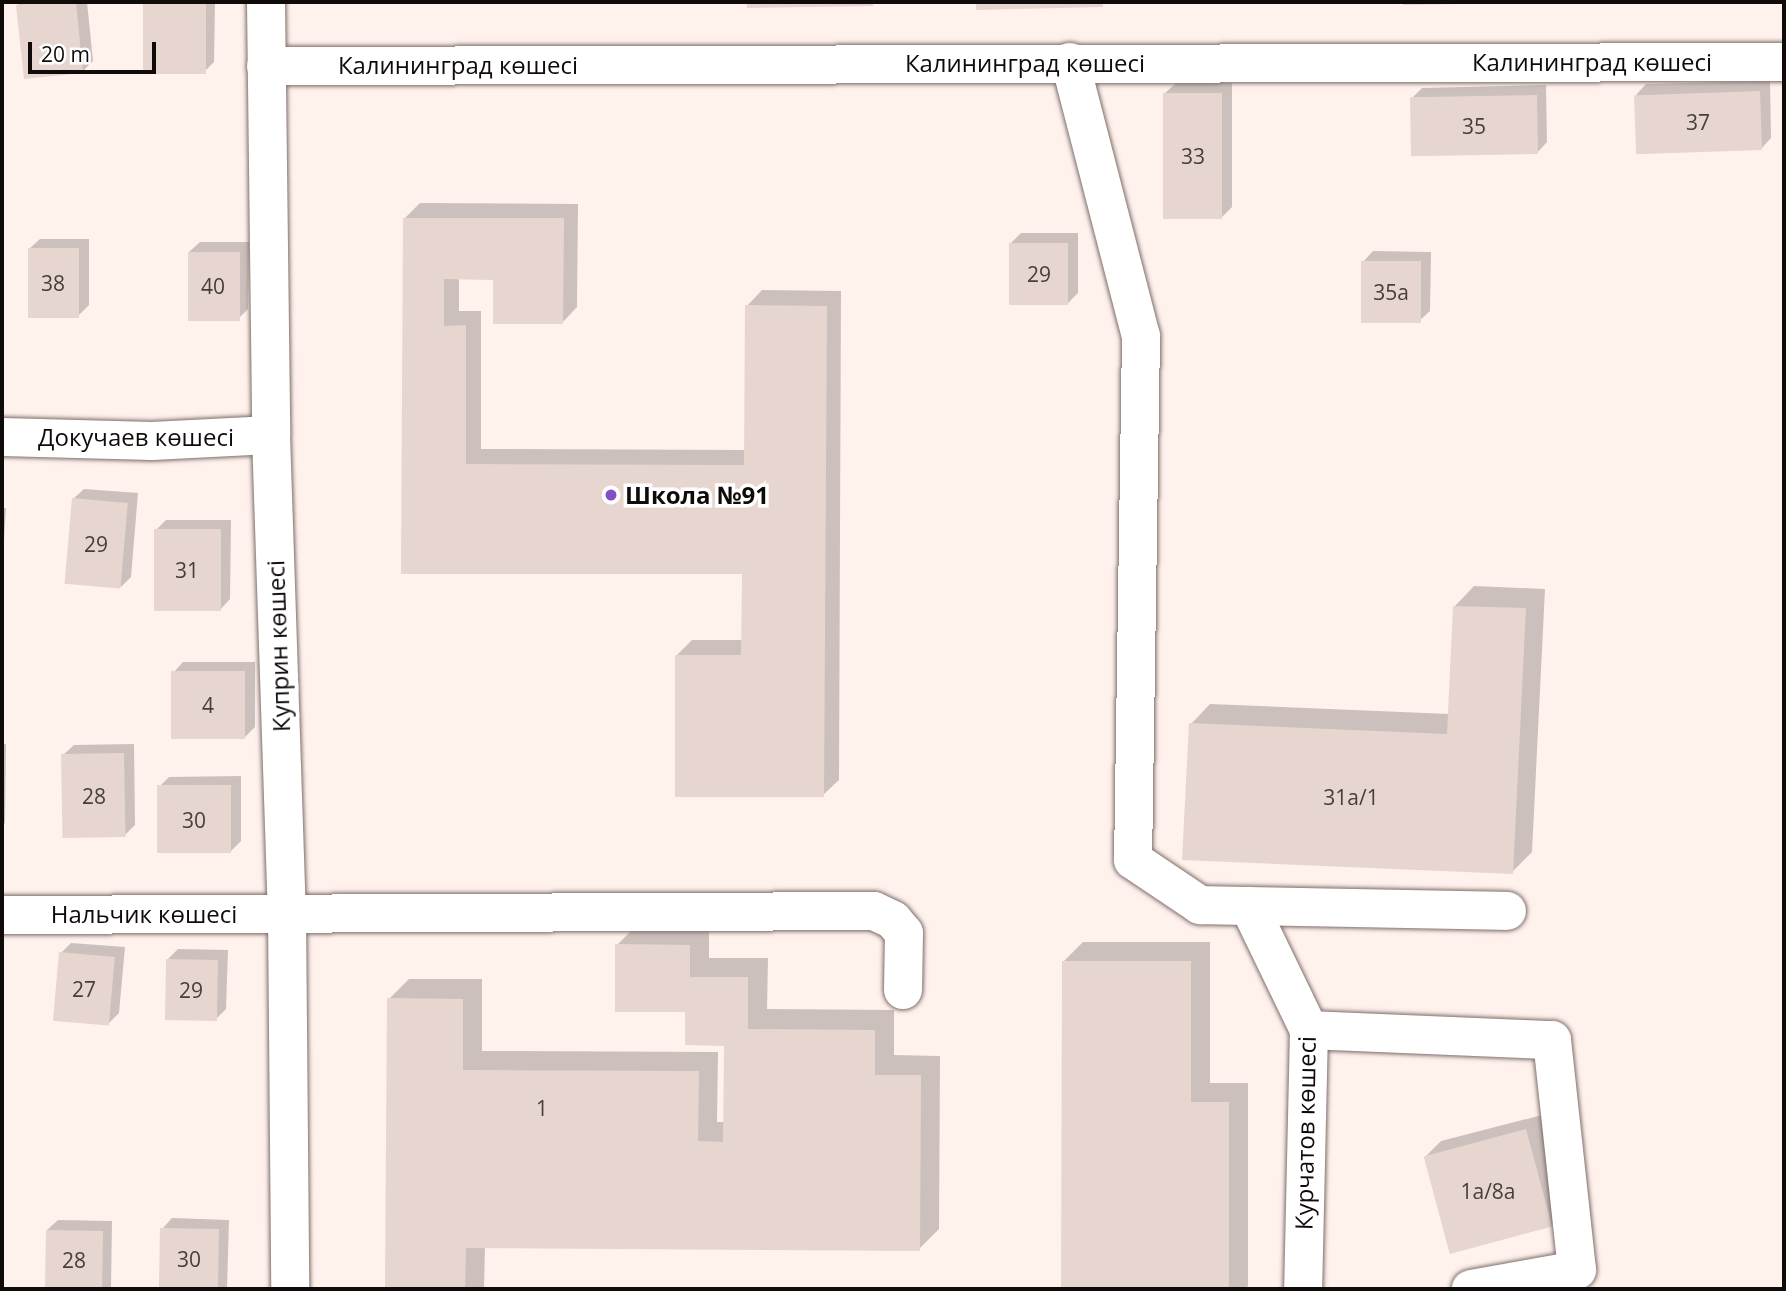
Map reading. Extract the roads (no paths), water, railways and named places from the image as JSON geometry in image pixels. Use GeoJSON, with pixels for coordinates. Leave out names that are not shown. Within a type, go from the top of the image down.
{"type":"FeatureCollection","features":[{"type":"Feature","properties":{"kind":"street","name":"Куприн көшесі"},"geometry":{"type":"LineString","coordinates":[[266,2],[271,435],[287,913],[290,1289]]}},
{"type":"Feature","properties":{"kind":"street"},"geometry":{"type":"LineString","coordinates":[[1070,62],[1141,336],[1133,860],[1200,905],[1507,911]]}},
{"type":"Feature","properties":{"kind":"street","name":"Калининград көшесі"},"geometry":{"type":"LineString","coordinates":[[266,66],[1784,62]]}},
{"type":"Feature","properties":{"kind":"street","name":"Докучаев көшесі"},"geometry":{"type":"LineString","coordinates":[[2,438],[152,441],[271,435]]}},
{"type":"Feature","properties":{"kind":"street","name":"Курчатов көшесі"},"geometry":{"type":"LineString","coordinates":[[1249,906],[1309,1030],[1303,1289]]}},
{"type":"Feature","properties":{"kind":"street","name":"Нальчик көшесі"},"geometry":{"type":"LineString","coordinates":[[2,915],[874,911],[893,920],[904,933],[903,990]]}},
{"type":"Feature","properties":{"kind":"street"},"geometry":{"type":"LineString","coordinates":[[1309,1030],[1552,1040],[1577,1270],[1471,1289]]}},
{"type":"Feature","properties":{"kind":"place","name":"Школа №91"},"geometry":{"type":"Point","coordinates":[611,495]}}]}
